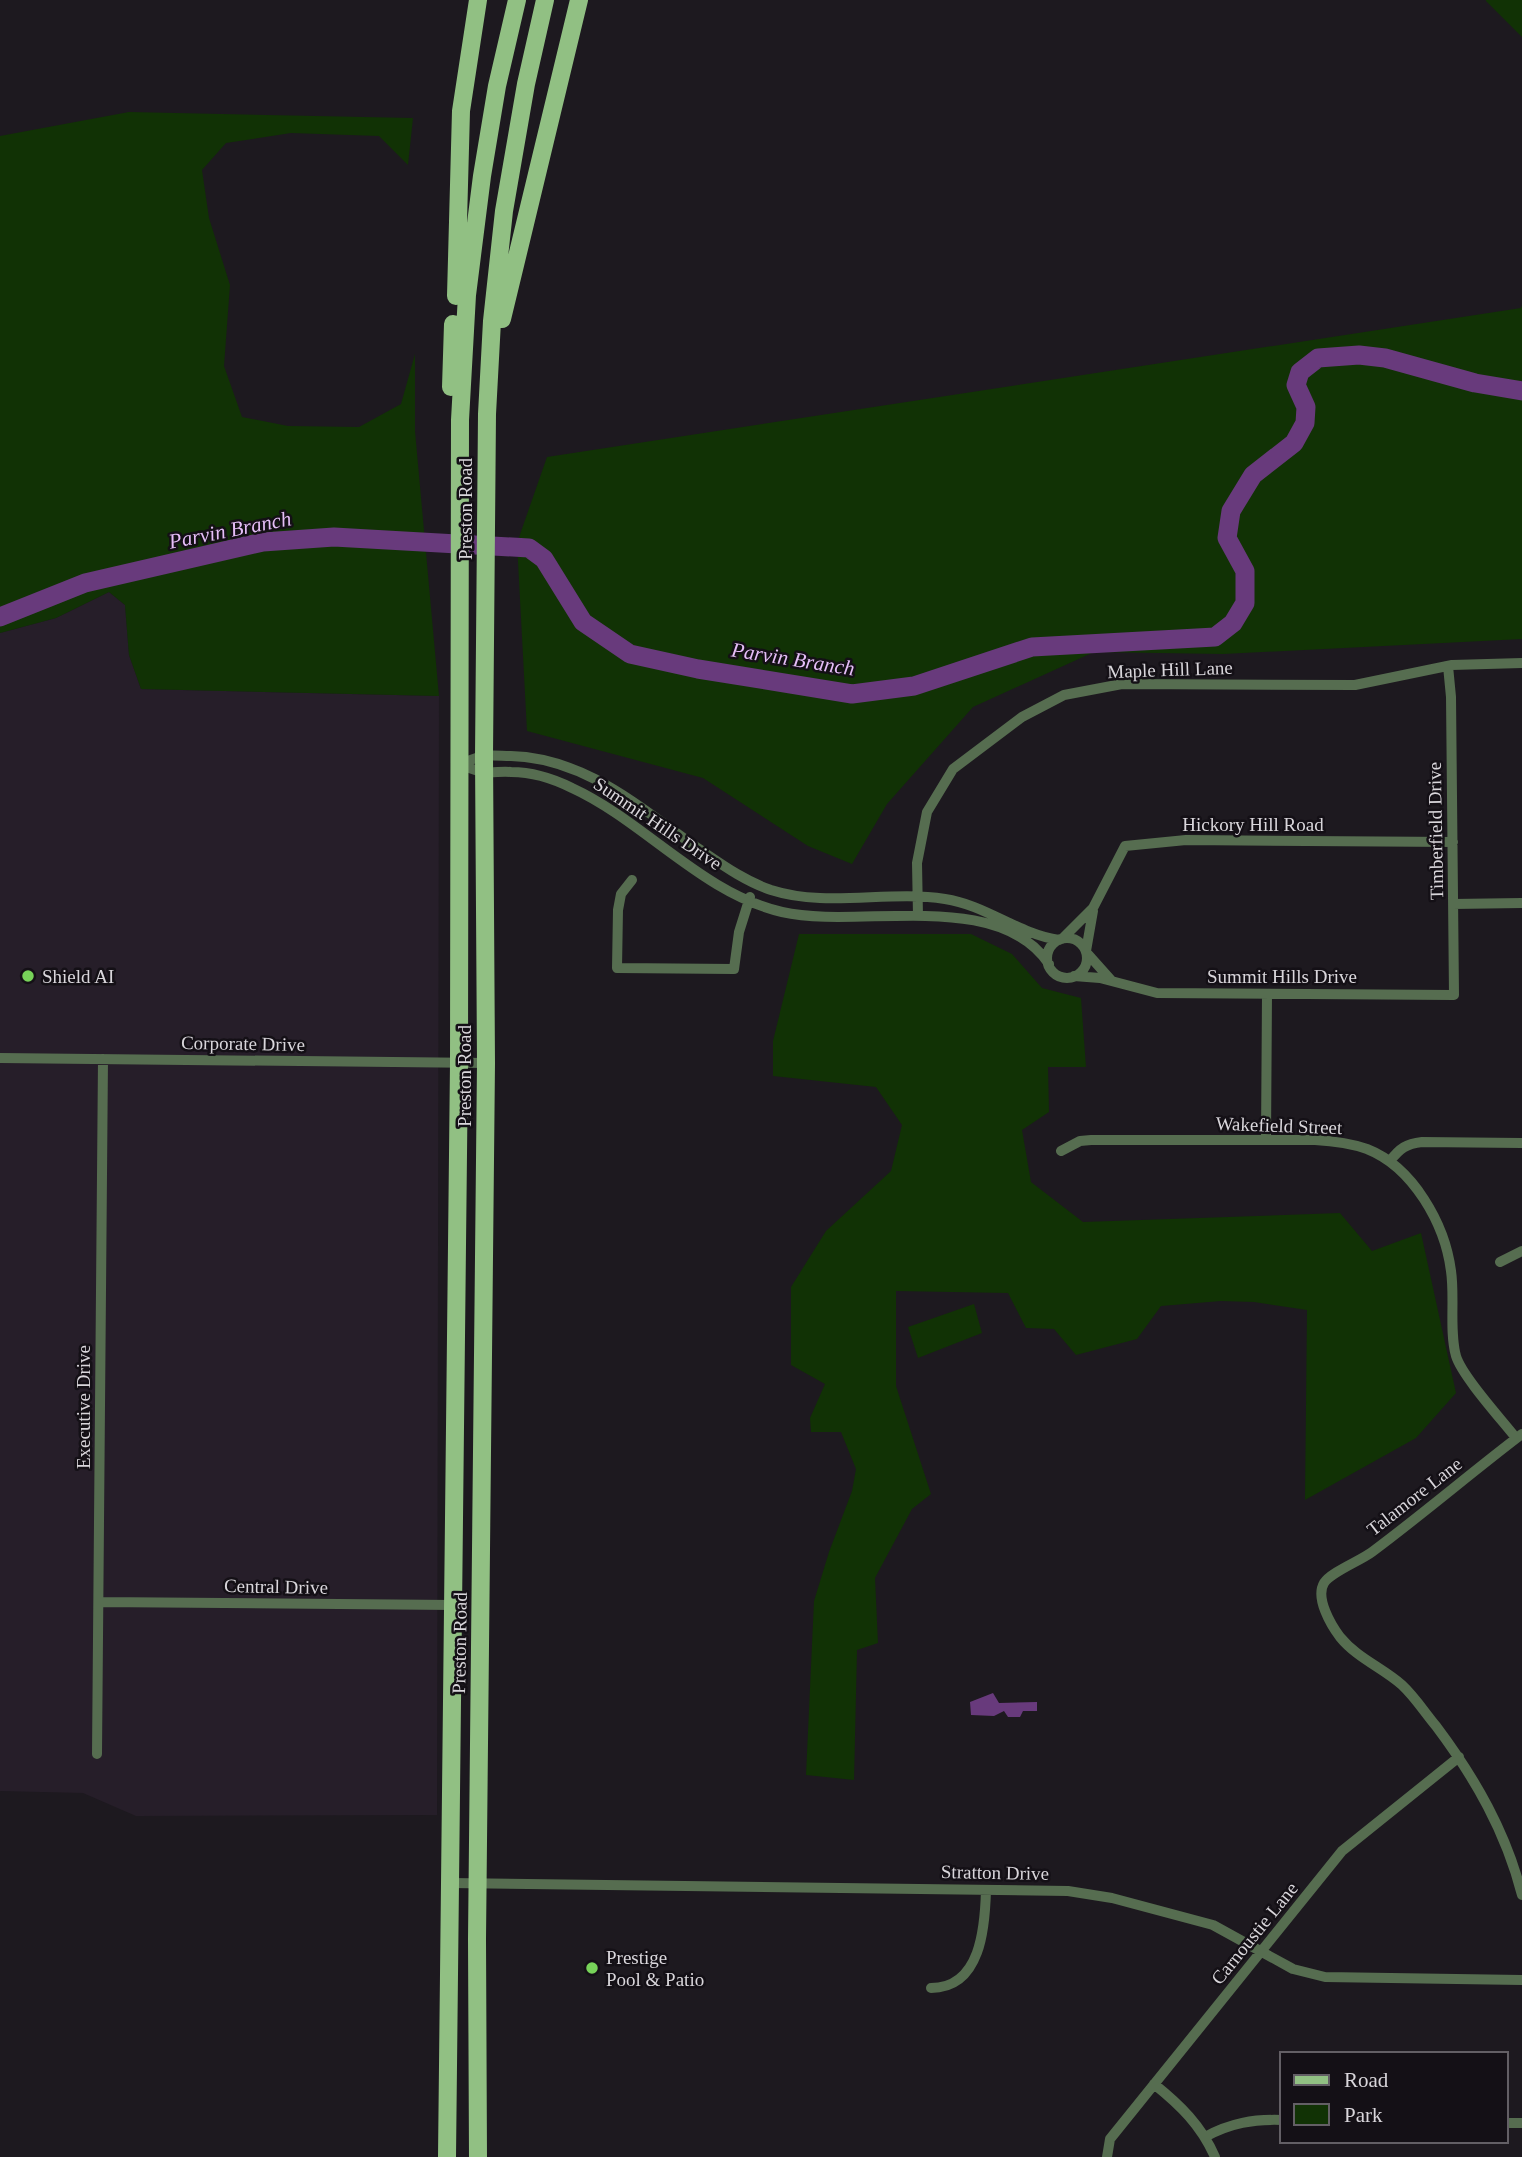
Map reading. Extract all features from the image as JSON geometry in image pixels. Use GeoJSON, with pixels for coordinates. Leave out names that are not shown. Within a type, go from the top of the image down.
{"type":"FeatureCollection","features":[{"type":"Feature","properties":{"kind":"main road"},"geometry":{"type":"LineString","coordinates":[[459,463],[452,413],[451,371],[457,277],[461,111],[478,0]]}},
{"type":"Feature","properties":{"kind":"main road","name":"Preston Road"},"geometry":{"type":"LineString","coordinates":[[447,2157],[459,1063],[459,463],[465,332],[474,233],[491,121],[517,0]]}},
{"type":"Feature","properties":{"kind":"main road","name":"Preston Road"},"geometry":{"type":"LineString","coordinates":[[478,2157],[486,1063],[486,447],[498,258],[519,119],[545,0]]}},
{"type":"Feature","properties":{"kind":"main road"},"geometry":{"type":"LineString","coordinates":[[486,447],[501,323],[579,0]]}},
{"type":"Feature","properties":{"kind":"main road"},"geometry":{"type":"LineString","coordinates":[[455,1418],[482,1418]]}},
{"type":"Feature","properties":{"kind":"main road"},"geometry":{"type":"LineString","coordinates":[[453,1605],[465,1606],[480,1622]]}},
{"type":"Feature","properties":{"kind":"street","name":"Maple Hill Lane"},"geometry":{"type":"LineString","coordinates":[[918,916],[917,863],[927,813],[953,769],[1022,717],[1064,695],[1122,684],[1355,685],[1448,666],[1522,663]]}},
{"type":"Feature","properties":{"kind":"street","name":"Timberfield Drive"},"geometry":{"type":"LineString","coordinates":[[1448,666],[1451,697],[1454,995]]}},
{"type":"Feature","properties":{"kind":"street","name":"Summit Hills Drive"},"geometry":{"type":"LineString","coordinates":[[459,764],[547,759],[585,773],[732,872],[779,892],[807,897],[890,897],[959,902],[1032,934],[1061,939]]}},
{"type":"Feature","properties":{"kind":"street","name":"Summit Hills Drive"},"geometry":{"type":"LineString","coordinates":[[484,764],[571,787],[598,801],[727,890],[772,909],[817,916],[960,918],[999,927],[1034,946],[1049,964]]}},
{"type":"Feature","properties":{"kind":"street","name":"Hickory Hill Road"},"geometry":{"type":"LineString","coordinates":[[1086,952],[1093,908],[1125,846],[1186,840],[1452,842]]}},
{"type":"Feature","properties":{"kind":"street"},"geometry":{"type":"LineString","coordinates":[[632,880],[621,894],[618,911],[617,968],[734,969],[739,932],[756,884]]}},
{"type":"Feature","properties":{"kind":"street"},"geometry":{"type":"LineString","coordinates":[[1453,904],[1522,903]]}},
{"type":"Feature","properties":{"kind":"street","name":"Hickory Hill Road"},"geometry":{"type":"LineString","coordinates":[[1061,939],[1093,908]]}},
{"type":"Feature","properties":{"kind":"street"},"geometry":{"type":"LineString","coordinates":[[1086,952],[1085,967],[1074,976],[1058,975],[1049,964],[1049,951],[1061,939],[1076,940],[1111,980]]}},
{"type":"Feature","properties":{"kind":"street","name":"Summit Hills Drive"},"geometry":{"type":"LineString","coordinates":[[1074,976],[1111,980],[1157,993],[1454,995]]}},
{"type":"Feature","properties":{"kind":"street"},"geometry":{"type":"LineString","coordinates":[[1266,1140],[1267,994]]}},
{"type":"Feature","properties":{"kind":"street","name":"Corporate Drive"},"geometry":{"type":"LineString","coordinates":[[0,1058],[486,1063]]}},
{"type":"Feature","properties":{"kind":"street","name":"Executive Drive"},"geometry":{"type":"LineString","coordinates":[[97,1755],[103,1059]]}},
{"type":"Feature","properties":{"kind":"street","name":"Wakefield Street"},"geometry":{"type":"LineString","coordinates":[[1061,1151],[1080,1141],[1091,1139],[1339,1142],[1367,1150],[1390,1161],[1428,1205],[1445,1242],[1451,1272],[1457,1357],[1474,1384],[1519,1436]]}},
{"type":"Feature","properties":{"kind":"street"},"geometry":{"type":"LineString","coordinates":[[1390,1161],[1399,1149],[1407,1144],[1522,1143]]}},
{"type":"Feature","properties":{"kind":"street"},"geometry":{"type":"LineString","coordinates":[[1500,1262],[1522,1251]]}},
{"type":"Feature","properties":{"kind":"street","name":"Talamore Lane"},"geometry":{"type":"LineString","coordinates":[[1459,1757],[1410,1693],[1352,1650],[1340,1636],[1322,1598],[1322,1590],[1325,1581],[1375,1550],[1519,1436]]}},
{"type":"Feature","properties":{"kind":"street","name":"Central Drive"},"geometry":{"type":"LineString","coordinates":[[99,1602],[453,1605]]}},
{"type":"Feature","properties":{"kind":"street"},"geometry":{"type":"LineString","coordinates":[[1459,1757],[1502,1835],[1522,1895]]}},
{"type":"Feature","properties":{"kind":"street","name":"Carnoustie Lane"},"geometry":{"type":"LineString","coordinates":[[1107,2157],[1110,2139],[1350,1843],[1459,1757]]}},
{"type":"Feature","properties":{"kind":"street","name":"Stratton Drive"},"geometry":{"type":"LineString","coordinates":[[450,1883],[1068,1891],[1112,1898],[1213,1925],[1293,1969],[1325,1977],[1522,1980]]}},
{"type":"Feature","properties":{"kind":"street"},"geometry":{"type":"LineString","coordinates":[[931,1987],[943,1988],[960,1980],[970,1965],[983,1931],[986,1890]]}},
{"type":"Feature","properties":{"kind":"street"},"geometry":{"type":"LineString","coordinates":[[1154,2084],[1183,2108],[1205,2137],[1215,2157]]}},
{"type":"Feature","properties":{"kind":"street"},"geometry":{"type":"LineString","coordinates":[[1205,2137],[1225,2127],[1247,2121],[1280,2120]]}},
{"type":"Feature","properties":{"kind":"shaded area"},"geometry":{"type":"Polygon","coordinates":[[[109,592],[125,605],[129,655],[141,689],[439,696],[437,1815],[136,1816],[83,1793],[0,1791],[0,633],[56,618],[109,592]]]}},
{"type":"Feature","properties":{"kind":"shaded area"},"geometry":{"type":"Polygon","coordinates":[[[993,1693],[999,1703],[1037,1702],[1037,1711],[1023,1711],[1020,1717],[1008,1717],[1004,1711],[994,1716],[971,1715],[970,1702],[993,1693]]]}},
{"type":"Feature","properties":{"kind":"green space"},"geometry":{"type":"Polygon","coordinates":[[[1522,0],[1522,37],[1486,1],[1522,0]]]}},
{"type":"Feature","properties":{"kind":"green space"},"geometry":{"type":"Polygon","coordinates":[[[129,112],[413,118],[408,165],[379,136],[291,133],[226,143],[202,170],[209,218],[230,285],[224,366],[242,417],[288,426],[359,427],[401,404],[415,354],[415,431],[439,696],[141,689],[129,655],[125,605],[109,592],[56,618],[0,633],[0,136],[129,112]]]}},
{"type":"Feature","properties":{"kind":"green space"},"geometry":{"type":"Polygon","coordinates":[[[1522,305],[1522,639],[1223,654],[1094,652],[973,707],[887,804],[852,864],[808,846],[703,778],[527,731],[517,543],[547,457],[1521,308],[1522,305]]]}},
{"type":"Feature","properties":{"kind":"green space"},"geometry":{"type":"Polygon","coordinates":[[[799,934],[971,934],[1012,954],[1042,988],[1081,998],[1086,1067],[1048,1067],[1049,1112],[1022,1130],[1031,1182],[1083,1222],[1340,1213],[1372,1251],[1421,1233],[1456,1393],[1416,1438],[1305,1500],[1307,1310],[1254,1302],[1221,1301],[1161,1306],[1137,1339],[1076,1355],[1054,1329],[1026,1328],[1008,1293],[896,1291],[896,1386],[931,1494],[912,1509],[875,1578],[878,1643],[857,1650],[854,1780],[806,1775],[814,1601],[852,1491],[856,1469],[841,1432],[811,1432],[810,1418],[825,1384],[791,1365],[791,1287],[826,1231],[891,1171],[902,1125],[876,1087],[773,1076],[773,1041],[799,934]]]}},
{"type":"Feature","properties":{"kind":"green space"},"geometry":{"type":"Polygon","coordinates":[[[974,1304],[982,1333],[918,1358],[908,1327],[974,1304]]]}},
{"type":"Feature","properties":{"kind":"waterway","name":"Parvin Branch"},"geometry":{"type":"LineString","coordinates":[[0,617],[85,583],[263,542],[334,537],[529,548],[544,559],[583,622],[630,654],[698,669],[852,694],[914,686],[1032,647],[1215,637],[1233,623],[1245,603],[1245,571],[1227,538],[1231,511],[1253,475],[1294,443],[1305,423],[1306,407],[1296,385],[1300,372],[1318,358],[1359,355],[1385,358],[1475,383],[1522,391]]}},
{"type":"Feature","properties":{"kind":"place","name":"Shield AI"},"geometry":{"type":"Point","coordinates":[28,976]}},
{"type":"Feature","properties":{"kind":"place","name":"Prestige Pool & Patio"},"geometry":{"type":"Point","coordinates":[592,1968]}}]}
